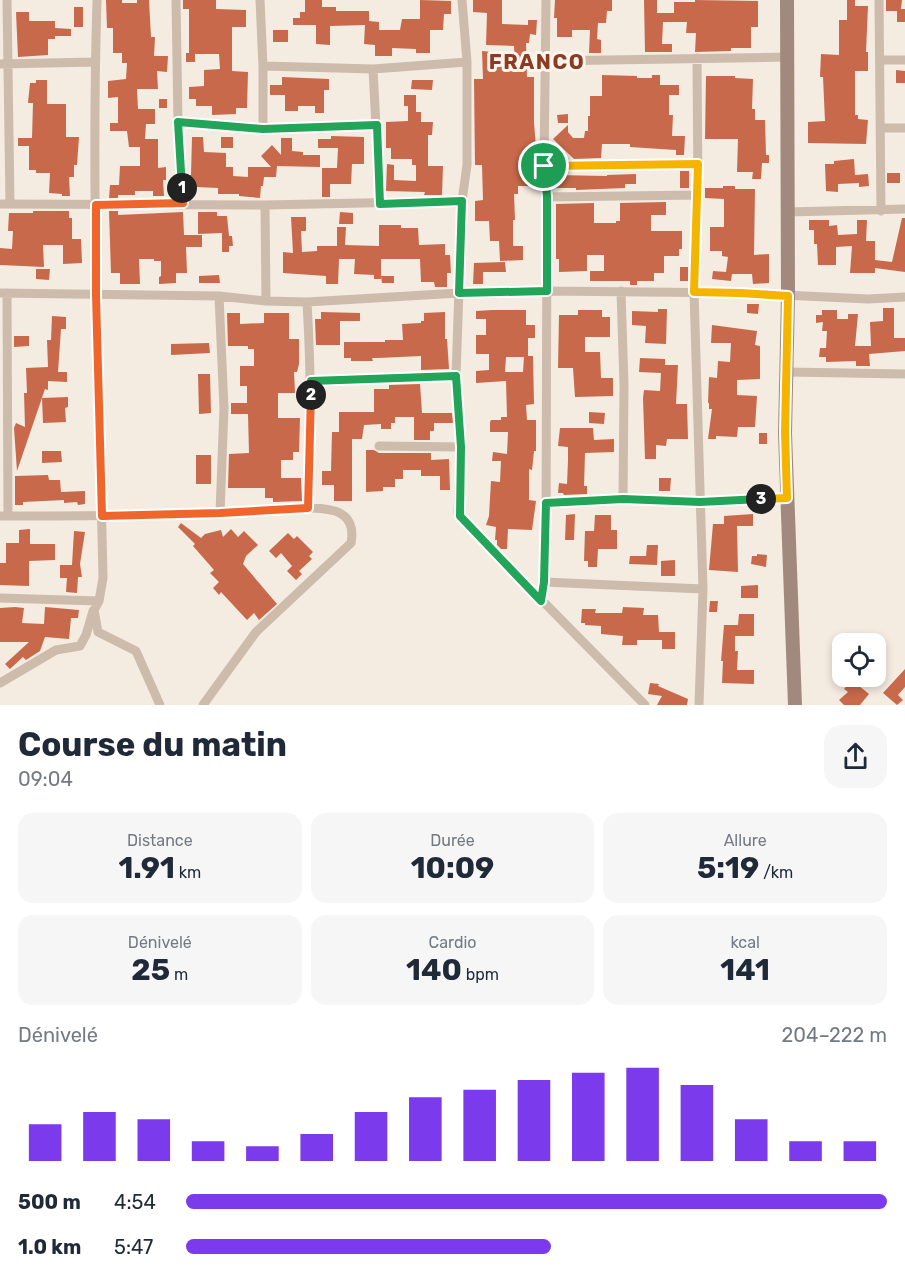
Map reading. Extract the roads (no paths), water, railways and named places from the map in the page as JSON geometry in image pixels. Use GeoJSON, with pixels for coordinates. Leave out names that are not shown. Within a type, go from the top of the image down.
{"type":"FeatureCollection","features":[{"type":"Feature","properties":{"kind":"street"},"geometry":{"type":"LineString","coordinates":[[7,0],[5,204],[265,205],[462,201]]}},
{"type":"Feature","properties":{"kind":"street"},"geometry":{"type":"LineString","coordinates":[[0,683],[56,650],[80,646],[86,636],[103,578],[96,295],[95,62],[98,0]]}},
{"type":"Feature","properties":{"kind":"street"},"geometry":{"type":"LineString","coordinates":[[176,0],[178,122],[183,203]]}},
{"type":"Feature","properties":{"kind":"street"},"geometry":{"type":"LineString","coordinates":[[260,0],[263,129]]}},
{"type":"Feature","properties":{"kind":"street"},"geometry":{"type":"LineString","coordinates":[[462,0],[467,62],[467,165],[462,201],[456,376],[461,447],[460,516],[645,705]]}},
{"type":"Feature","properties":{"kind":"street"},"geometry":{"type":"LineString","coordinates":[[541,601],[544,582],[546,503],[547,196],[544,166],[546,0]]}},
{"type":"Feature","properties":{"kind":"street"},"geometry":{"type":"LineString","coordinates":[[787,0],[789,57],[788,296],[785,432],[795,705]]}},
{"type":"Feature","properties":{"kind":"street"},"geometry":{"type":"LineString","coordinates":[[879,0],[881,211]]}},
{"type":"Feature","properties":{"kind":"street"},"geometry":{"type":"LineString","coordinates":[[546,60],[789,57]]}},
{"type":"Feature","properties":{"kind":"street"},"geometry":{"type":"LineString","coordinates":[[697,58],[698,195],[694,292],[703,589],[699,705]]}},
{"type":"Feature","properties":{"kind":"street"},"geometry":{"type":"LineString","coordinates":[[880,60],[905,60]]}},
{"type":"Feature","properties":{"kind":"street"},"geometry":{"type":"LineString","coordinates":[[5,64],[95,62]]}},
{"type":"Feature","properties":{"kind":"street"},"geometry":{"type":"LineString","coordinates":[[263,66],[374,69],[467,62]]}},
{"type":"Feature","properties":{"kind":"street"},"geometry":{"type":"LineString","coordinates":[[374,69],[380,204]]}},
{"type":"Feature","properties":{"kind":"street"},"geometry":{"type":"LineString","coordinates":[[178,122],[263,129],[377,125]]}},
{"type":"Feature","properties":{"kind":"street"},"geometry":{"type":"LineString","coordinates":[[881,128],[905,128]]}},
{"type":"Feature","properties":{"kind":"street"},"geometry":{"type":"LineString","coordinates":[[544,166],[698,164]]}},
{"type":"Feature","properties":{"kind":"street"},"geometry":{"type":"LineString","coordinates":[[547,196],[698,195]]}},
{"type":"Feature","properties":{"kind":"street"},"geometry":{"type":"LineString","coordinates":[[265,205],[266,301]]}},
{"type":"Feature","properties":{"kind":"street"},"geometry":{"type":"LineString","coordinates":[[788,212],[905,209]]}},
{"type":"Feature","properties":{"kind":"street"},"geometry":{"type":"LineString","coordinates":[[204,705],[256,632],[351,543],[353,532],[351,524],[346,516],[336,511],[308,508],[220,513],[4,516],[3,293],[219,296],[266,301],[308,302],[459,293],[547,291],[740,293],[868,299],[905,297]]}},
{"type":"Feature","properties":{"kind":"street"},"geometry":{"type":"LineString","coordinates":[[621,291],[624,385],[623,499]]}},
{"type":"Feature","properties":{"kind":"street"},"geometry":{"type":"LineString","coordinates":[[219,296],[224,408],[220,513]]}},
{"type":"Feature","properties":{"kind":"street"},"geometry":{"type":"LineString","coordinates":[[308,302],[311,381],[308,508]]}},
{"type":"Feature","properties":{"kind":"street"},"geometry":{"type":"LineString","coordinates":[[787,372],[905,374]]}},
{"type":"Feature","properties":{"kind":"street"},"geometry":{"type":"LineString","coordinates":[[311,381],[456,376]]}},
{"type":"Feature","properties":{"kind":"street"},"geometry":{"type":"LineString","coordinates":[[379,446],[461,447]]}},
{"type":"Feature","properties":{"kind":"street"},"geometry":{"type":"LineString","coordinates":[[546,503],[623,499],[700,502],[787,498]]}},
{"type":"Feature","properties":{"kind":"street"},"geometry":{"type":"LineString","coordinates":[[544,582],[703,589]]}},
{"type":"Feature","properties":{"kind":"street"},"geometry":{"type":"LineString","coordinates":[[0,598],[96,605]]}},
{"type":"Feature","properties":{"kind":"street"},"geometry":{"type":"LineString","coordinates":[[96,605],[98,632],[136,651],[160,705]]}},
{"type":"Feature","properties":{"kind":"district","name":"FRANCO"},"geometry":{"type":"Point","coordinates":[537,61]}}]}
